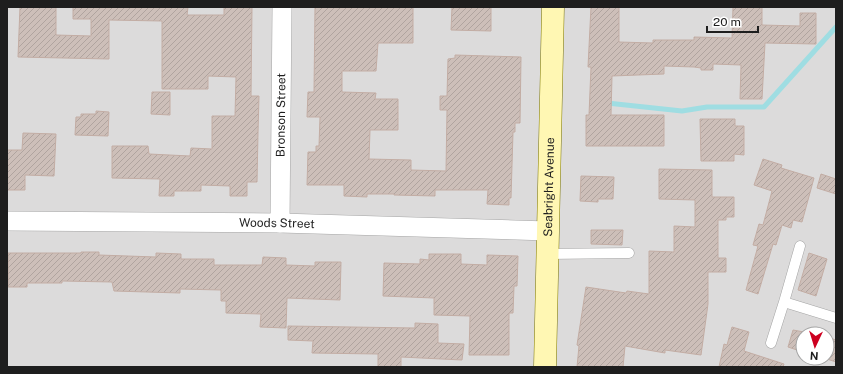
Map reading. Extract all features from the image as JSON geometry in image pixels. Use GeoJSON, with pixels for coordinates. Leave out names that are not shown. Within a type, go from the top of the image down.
{"type":"FeatureCollection","features":[{"type":"Feature","properties":{"kind":"main road","name":"Seabright Avenue"},"geometry":{"type":"LineString","coordinates":[[545,367],[552,7]]}},
{"type":"Feature","properties":{"kind":"street","name":"Bronson Street"},"geometry":{"type":"LineString","coordinates":[[280,223],[282,7]]}},
{"type":"Feature","properties":{"kind":"street","name":"Woods Street"},"geometry":{"type":"LineString","coordinates":[[7,221],[280,223],[548,231]]}},
{"type":"Feature","properties":{"kind":"lane"},"geometry":{"type":"LineString","coordinates":[[771,343],[800,246]]}},
{"type":"Feature","properties":{"kind":"lane"},"geometry":{"type":"LineString","coordinates":[[547,254],[629,253]]}},
{"type":"Feature","properties":{"kind":"lane"},"geometry":{"type":"LineString","coordinates":[[784,302],[836,318]]}},
{"type":"Feature","properties":{"kind":"shaded area"},"geometry":{"type":"Polygon","coordinates":[[[7,7],[836,7],[836,367],[7,367],[7,7]]]}},
{"type":"Feature","properties":{"kind":"building"},"geometry":{"type":"Polygon","coordinates":[[[20,7],[56,7],[56,35],[91,36],[91,19],[73,19],[73,7],[188,7],[187,15],[224,15],[224,7],[252,7],[251,96],[259,96],[257,182],[247,182],[247,196],[230,196],[230,186],[201,185],[201,191],[174,191],[174,196],[159,196],[160,179],[112,178],[112,146],[148,146],[149,154],[190,156],[191,148],[212,149],[212,116],[235,116],[236,77],[208,76],[208,89],[162,89],[162,21],[109,20],[109,59],[18,57],[20,7]]]}},
{"type":"Feature","properties":{"kind":"building"},"geometry":{"type":"Polygon","coordinates":[[[315,7],[413,7],[413,43],[378,43],[376,71],[342,71],[342,92],[376,93],[375,99],[398,99],[398,130],[370,130],[369,159],[411,160],[411,170],[446,171],[447,110],[440,110],[440,96],[447,96],[448,59],[455,58],[455,55],[521,57],[520,123],[515,123],[515,132],[513,132],[511,198],[509,198],[509,205],[487,204],[488,190],[435,190],[435,196],[367,194],[367,197],[344,196],[344,185],[307,185],[308,152],[316,152],[316,146],[319,146],[320,117],[307,117],[308,92],[314,92],[315,7]]]}},
{"type":"Feature","properties":{"kind":"building"},"geometry":{"type":"Polygon","coordinates":[[[452,7],[491,7],[491,31],[451,30],[452,7]]]}},
{"type":"Feature","properties":{"kind":"building"},"geometry":{"type":"Polygon","coordinates":[[[591,7],[619,7],[619,42],[653,43],[653,40],[694,40],[694,37],[732,38],[733,7],[762,7],[762,25],[800,26],[800,13],[816,13],[816,44],[765,43],[762,99],[740,99],[741,65],[713,64],[713,70],[701,70],[701,68],[694,67],[664,66],[664,74],[612,76],[611,115],[664,115],[664,146],[586,146],[586,115],[589,115],[591,67],[588,67],[591,7]]]}},
{"type":"Feature","properties":{"kind":"building"},"geometry":{"type":"Polygon","coordinates":[[[152,92],[170,92],[170,115],[151,114],[152,92]]]}},
{"type":"Feature","properties":{"kind":"building"},"geometry":{"type":"Polygon","coordinates":[[[96,111],[109,112],[108,136],[75,135],[76,117],[81,117],[81,114],[96,114],[96,111]]]}},
{"type":"Feature","properties":{"kind":"building"},"geometry":{"type":"Polygon","coordinates":[[[700,119],[735,119],[735,126],[744,126],[744,155],[734,154],[734,161],[701,161],[700,119]]]}},
{"type":"Feature","properties":{"kind":"building"},"geometry":{"type":"Polygon","coordinates":[[[23,133],[56,134],[54,176],[25,175],[25,190],[7,190],[7,150],[22,150],[23,133]]]}},
{"type":"Feature","properties":{"kind":"building"},"geometry":{"type":"Polygon","coordinates":[[[763,159],[782,165],[781,168],[814,178],[802,222],[793,220],[791,228],[782,225],[776,245],[773,244],[758,294],[746,290],[758,246],[753,245],[759,224],[763,225],[772,191],[754,185],[763,159]]]}},
{"type":"Feature","properties":{"kind":"building"},"geometry":{"type":"Polygon","coordinates":[[[659,169],[712,170],[712,197],[734,197],[734,217],[726,217],[726,220],[718,220],[718,258],[726,258],[726,272],[708,272],[708,304],[701,355],[665,350],[665,353],[625,346],[623,367],[577,367],[579,346],[577,345],[586,287],[626,293],[627,291],[649,294],[649,251],[674,252],[674,226],[695,227],[695,200],[659,199],[659,169]]]}},
{"type":"Feature","properties":{"kind":"building"},"geometry":{"type":"Polygon","coordinates":[[[821,174],[836,179],[836,194],[817,188],[821,174]]]}},
{"type":"Feature","properties":{"kind":"building"},"geometry":{"type":"Polygon","coordinates":[[[581,176],[614,177],[613,199],[598,199],[598,202],[580,201],[581,176]]]}},
{"type":"Feature","properties":{"kind":"building"},"geometry":{"type":"Polygon","coordinates":[[[591,230],[623,230],[622,245],[591,244],[591,230]]]}},
{"type":"Feature","properties":{"kind":"building"},"geometry":{"type":"Polygon","coordinates":[[[99,252],[99,255],[156,257],[156,253],[181,254],[181,259],[214,259],[214,265],[262,265],[263,257],[286,258],[286,265],[315,266],[315,262],[341,262],[340,300],[287,298],[286,328],[260,327],[261,314],[226,313],[226,301],[221,301],[221,290],[180,289],[180,293],[114,291],[112,282],[62,281],[62,283],[27,283],[27,287],[8,287],[8,253],[99,252]]]}},
{"type":"Feature","properties":{"kind":"building"},"geometry":{"type":"Polygon","coordinates":[[[809,253],[827,259],[816,296],[798,290],[809,253]]]}},
{"type":"Feature","properties":{"kind":"building"},"geometry":{"type":"Polygon","coordinates":[[[429,254],[461,254],[461,264],[487,265],[487,255],[518,256],[517,286],[514,286],[513,313],[509,313],[509,355],[469,355],[470,316],[434,315],[434,298],[383,296],[384,263],[420,264],[420,259],[429,260],[429,254]]]}},
{"type":"Feature","properties":{"kind":"building"},"geometry":{"type":"Polygon","coordinates":[[[415,323],[438,324],[438,343],[464,344],[462,360],[401,357],[401,367],[378,367],[378,354],[312,353],[313,341],[288,340],[288,326],[415,328],[415,323]]]}},
{"type":"Feature","properties":{"kind":"building"},"geometry":{"type":"Polygon","coordinates":[[[732,327],[749,332],[744,351],[784,364],[783,367],[719,367],[724,344],[727,345],[732,327]]]}},
{"type":"Feature","properties":{"kind":"building"},"geometry":{"type":"Polygon","coordinates":[[[793,330],[795,330],[795,349],[788,347],[793,330]]]}},
{"type":"Feature","properties":{"kind":"building"},"geometry":{"type":"Polygon","coordinates":[[[835,340],[836,340],[835,362],[835,340]]]}},
{"type":"Feature","properties":{"kind":"waterway"},"geometry":{"type":"LineString","coordinates":[[607,103],[682,111],[707,107],[764,107],[836,27]]}}]}
